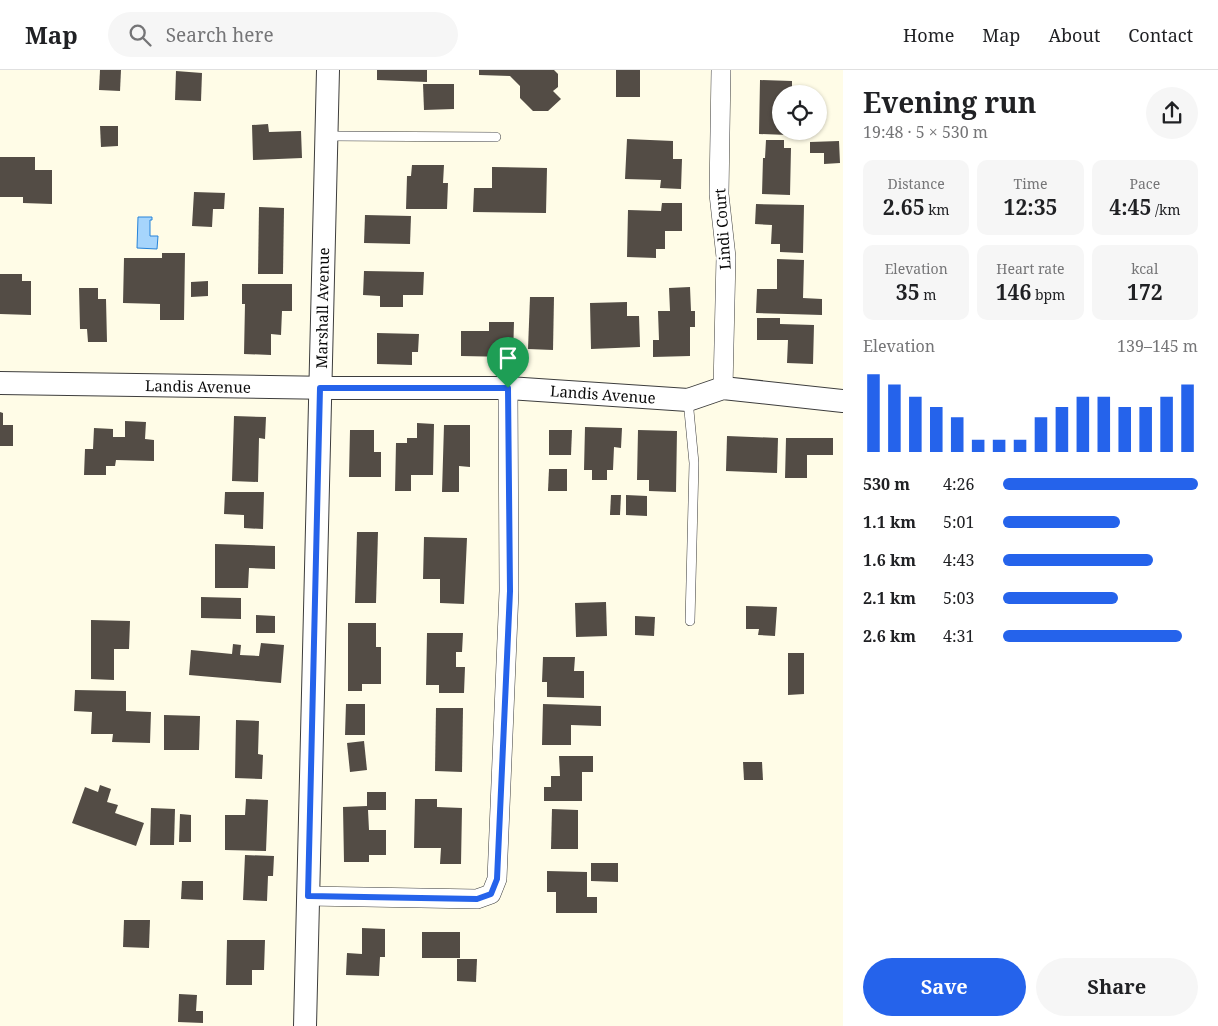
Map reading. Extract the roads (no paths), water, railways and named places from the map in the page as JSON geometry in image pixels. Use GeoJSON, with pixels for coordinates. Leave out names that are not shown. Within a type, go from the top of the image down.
{"type":"FeatureCollection","features":[{"type":"Feature","properties":{"kind":"street","name":"Marshall Avenue"},"geometry":{"type":"LineString","coordinates":[[306,1026],[328,70]]}},
{"type":"Feature","properties":{"kind":"street","name":"Lindi Court"},"geometry":{"type":"LineString","coordinates":[[721,70],[718,194],[726,257],[723,388]]}},
{"type":"Feature","properties":{"kind":"street","name":"Landis Avenue"},"geometry":{"type":"LineString","coordinates":[[0,383],[320,388],[508,388],[688,400],[723,388],[843,401]]}},
{"type":"Feature","properties":{"kind":"street"},"geometry":{"type":"LineString","coordinates":[[308,896],[477,899],[491,894],[497,879],[510,591],[508,388]]}},
{"type":"Feature","properties":{"kind":"lane"},"geometry":{"type":"LineString","coordinates":[[326,136],[496,137]]}},
{"type":"Feature","properties":{"kind":"lane"},"geometry":{"type":"LineString","coordinates":[[688,400],[694,463],[690,621]]}},
{"type":"Feature","properties":{"kind":"water"},"geometry":{"type":"Polygon","coordinates":[[[138,217],[152,217],[152,220],[150,220],[150,236],[158,236],[157,249],[137,248],[138,217]]]}}]}
